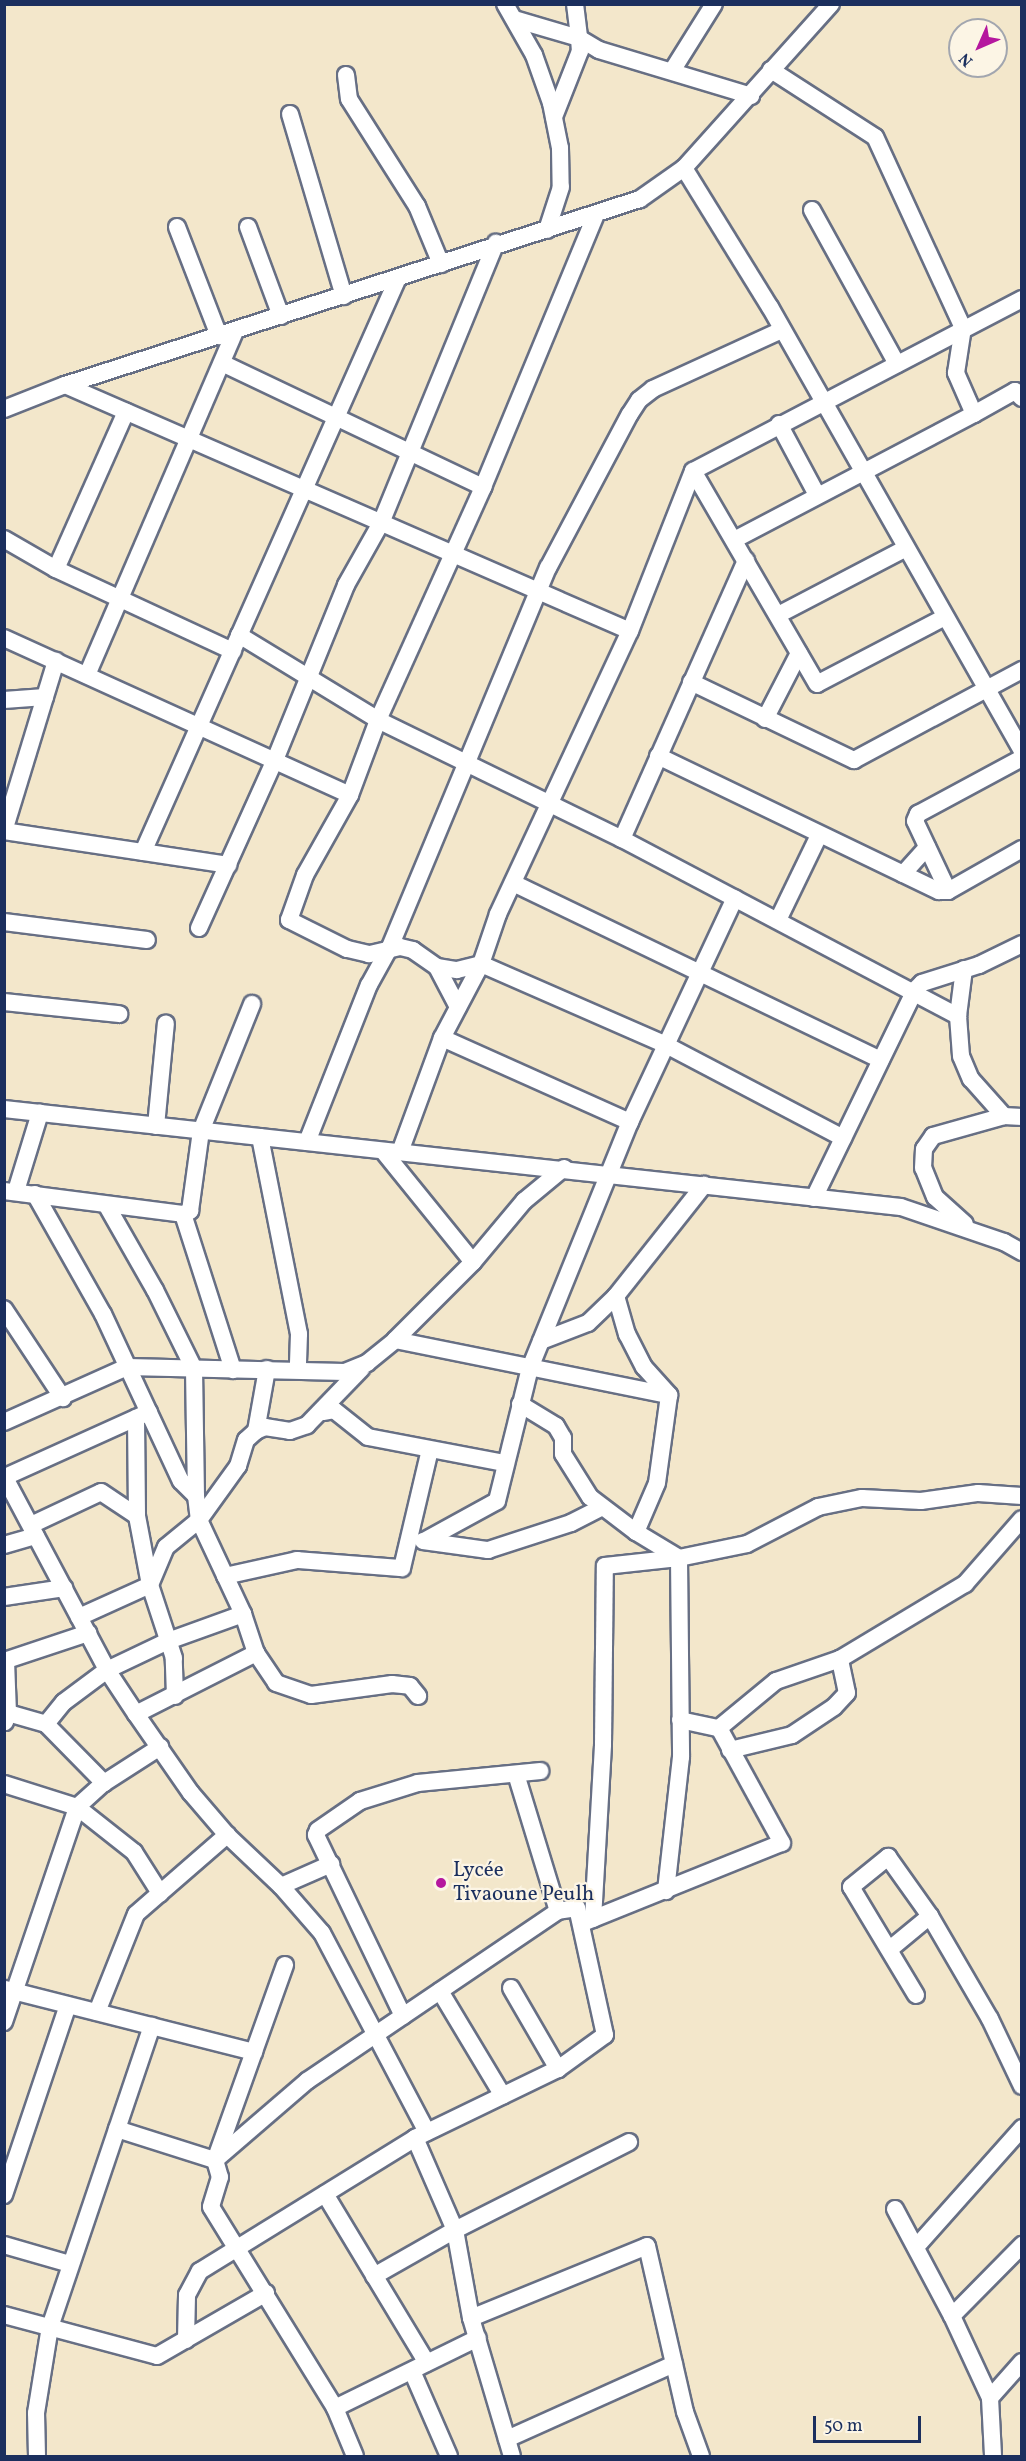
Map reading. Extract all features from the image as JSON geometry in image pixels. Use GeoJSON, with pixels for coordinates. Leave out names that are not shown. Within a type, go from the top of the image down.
{"type":"FeatureCollection","features":[{"type":"Feature","properties":{"kind":"street"},"geometry":{"type":"LineString","coordinates":[[554,117],[580,51],[574,4]]}},
{"type":"Feature","properties":{"kind":"street"},"geometry":{"type":"LineString","coordinates":[[672,71],[714,4]]}},
{"type":"Feature","properties":{"kind":"street"},"geometry":{"type":"LineString","coordinates":[[4,409],[65,385],[344,296],[496,243],[547,230],[640,199],[684,168],[751,96],[771,70],[831,4]]}},
{"type":"Feature","properties":{"kind":"street"},"geometry":{"type":"LineString","coordinates":[[510,12],[579,38],[599,50],[751,96]]}},
{"type":"Feature","properties":{"kind":"street"},"geometry":{"type":"LineString","coordinates":[[510,12],[534,56],[554,117],[560,148],[561,187],[547,230]]}},
{"type":"Feature","properties":{"kind":"street"},"geometry":{"type":"LineString","coordinates":[[771,70],[875,137],[963,328],[956,373],[974,414]]}},
{"type":"Feature","properties":{"kind":"street"},"geometry":{"type":"LineString","coordinates":[[346,75],[349,99],[417,206],[441,264]]}},
{"type":"Feature","properties":{"kind":"street"},"geometry":{"type":"LineString","coordinates":[[290,114],[344,296]]}},
{"type":"Feature","properties":{"kind":"street"},"geometry":{"type":"LineString","coordinates":[[684,168],[782,330],[1022,751]]}},
{"type":"Feature","properties":{"kind":"street"},"geometry":{"type":"LineString","coordinates":[[812,210],[897,364]]}},
{"type":"Feature","properties":{"kind":"street"},"geometry":{"type":"LineString","coordinates":[[596,214],[483,487],[378,720],[350,795],[305,875],[289,920],[347,949],[369,954],[390,948],[412,950],[437,967],[457,970],[481,964],[666,1045],[843,1138]]}},
{"type":"Feature","properties":{"kind":"street"},"geometry":{"type":"LineString","coordinates":[[177,227],[219,336]]}},
{"type":"Feature","properties":{"kind":"street"},"geometry":{"type":"LineString","coordinates":[[249,227],[281,316]]}},
{"type":"Feature","properties":{"kind":"street"},"geometry":{"type":"LineString","coordinates":[[199,928],[275,760],[346,585],[381,523],[496,243]]}},
{"type":"Feature","properties":{"kind":"street"},"geometry":{"type":"LineString","coordinates":[[143,852],[304,490],[339,418],[398,278]]}},
{"type":"Feature","properties":{"kind":"street"},"geometry":{"type":"LineString","coordinates":[[391,1151],[442,1038],[481,964],[498,914],[630,631],[693,471],[822,401],[1022,299]]}},
{"type":"Feature","properties":{"kind":"street"},"geometry":{"type":"LineString","coordinates":[[307,1142],[369,985],[390,948],[465,761],[561,539],[639,400],[652,389],[782,330]]}},
{"type":"Feature","properties":{"kind":"street"},"geometry":{"type":"LineString","coordinates":[[87,675],[224,364],[236,331]]}},
{"type":"Feature","properties":{"kind":"street"},"geometry":{"type":"LineString","coordinates":[[224,364],[483,487]]}},
{"type":"Feature","properties":{"kind":"street"},"geometry":{"type":"LineString","coordinates":[[65,385],[630,631]]}},
{"type":"Feature","properties":{"kind":"street"},"geometry":{"type":"LineString","coordinates":[[734,540],[862,470],[1015,391],[1022,398]]}},
{"type":"Feature","properties":{"kind":"street"},"geometry":{"type":"LineString","coordinates":[[56,569],[126,412]]}},
{"type":"Feature","properties":{"kind":"street"},"geometry":{"type":"LineString","coordinates":[[779,424],[817,495]]}},
{"type":"Feature","properties":{"kind":"street"},"geometry":{"type":"LineString","coordinates":[[693,471],[817,684],[945,617]]}},
{"type":"Feature","properties":{"kind":"street"},"geometry":{"type":"LineString","coordinates":[[4,539],[56,569],[233,651]]}},
{"type":"Feature","properties":{"kind":"street"},"geometry":{"type":"LineString","coordinates":[[778,615],[906,548]]}},
{"type":"Feature","properties":{"kind":"street"},"geometry":{"type":"LineString","coordinates":[[622,839],[746,560]]}},
{"type":"Feature","properties":{"kind":"street"},"geometry":{"type":"LineString","coordinates":[[239,634],[378,720],[622,839],[915,990],[958,1016]]}},
{"type":"Feature","properties":{"kind":"street"},"geometry":{"type":"LineString","coordinates":[[4,638],[350,795]]}},
{"type":"Feature","properties":{"kind":"street"},"geometry":{"type":"LineString","coordinates":[[765,720],[799,653]]}},
{"type":"Feature","properties":{"kind":"street"},"geometry":{"type":"LineString","coordinates":[[56,661],[10,791],[4,831],[228,865]]}},
{"type":"Feature","properties":{"kind":"street"},"geometry":{"type":"LineString","coordinates":[[692,682],[765,720],[854,760],[1022,670]]}},
{"type":"Feature","properties":{"kind":"street"},"geometry":{"type":"LineString","coordinates":[[4,700],[45,697]]}},
{"type":"Feature","properties":{"kind":"street"},"geometry":{"type":"LineString","coordinates":[[658,756],[939,891],[948,891],[1022,849]]}},
{"type":"Feature","properties":{"kind":"street"},"geometry":{"type":"LineString","coordinates":[[948,891],[915,821],[918,814],[1022,758]]}},
{"type":"Feature","properties":{"kind":"street"},"geometry":{"type":"LineString","coordinates":[[778,920],[819,835]]}},
{"type":"Feature","properties":{"kind":"street"},"geometry":{"type":"LineString","coordinates":[[903,874],[927,847]]}},
{"type":"Feature","properties":{"kind":"street"},"geometry":{"type":"LineString","coordinates":[[513,883],[881,1060]]}},
{"type":"Feature","properties":{"kind":"street"},"geometry":{"type":"LineString","coordinates":[[424,1541],[497,1501],[504,1463],[530,1368],[630,1122],[702,974],[735,898]]}},
{"type":"Feature","properties":{"kind":"street"},"geometry":{"type":"LineString","coordinates":[[4,922],[147,940]]}},
{"type":"Feature","properties":{"kind":"street"},"geometry":{"type":"LineString","coordinates":[[814,1198],[915,990],[922,983],[964,969],[1022,944]]}},
{"type":"Feature","properties":{"kind":"street"},"geometry":{"type":"LineString","coordinates":[[437,967],[458,1006]]}},
{"type":"Feature","properties":{"kind":"street"},"geometry":{"type":"LineString","coordinates":[[964,969],[958,1016],[961,1056],[971,1079],[1004,1116]]}},
{"type":"Feature","properties":{"kind":"street"},"geometry":{"type":"LineString","coordinates":[[4,1002],[119,1014]]}},
{"type":"Feature","properties":{"kind":"street"},"geometry":{"type":"LineString","coordinates":[[40,1113],[10,1191],[106,1206],[183,1214],[194,1204],[201,1131],[252,1004]]}},
{"type":"Feature","properties":{"kind":"street"},"geometry":{"type":"LineString","coordinates":[[156,1126],[166,1023]]}},
{"type":"Feature","properties":{"kind":"street"},"geometry":{"type":"LineString","coordinates":[[442,1038],[630,1122]]}},
{"type":"Feature","properties":{"kind":"street"},"geometry":{"type":"LineString","coordinates":[[4,1109],[564,1168],[901,1207],[974,1232],[1022,1252]]}},
{"type":"Feature","properties":{"kind":"street"},"geometry":{"type":"LineString","coordinates":[[974,1232],[935,1197],[923,1168],[924,1149],[933,1136],[1004,1116],[1022,1117]]}},
{"type":"Feature","properties":{"kind":"street"},"geometry":{"type":"LineString","coordinates":[[260,1137],[299,1334],[298,1368]]}},
{"type":"Feature","properties":{"kind":"street"},"geometry":{"type":"LineString","coordinates":[[391,1151],[472,1262]]}},
{"type":"Feature","properties":{"kind":"street"},"geometry":{"type":"LineString","coordinates":[[79,1617],[150,1585],[166,1547],[199,1520],[238,1466],[246,1440],[265,1427],[290,1431],[307,1425],[323,1412],[367,1364],[395,1340],[472,1262],[524,1201],[564,1168]]}},
{"type":"Feature","properties":{"kind":"street"},"geometry":{"type":"LineString","coordinates":[[542,1341],[588,1323],[616,1296],[704,1185]]}},
{"type":"Feature","properties":{"kind":"street"},"geometry":{"type":"LineString","coordinates":[[35,1194],[103,1314],[127,1367],[143,1415],[181,1481],[196,1496]]}},
{"type":"Feature","properties":{"kind":"street"},"geometry":{"type":"LineString","coordinates":[[106,1206],[155,1290],[194,1369],[196,1496],[199,1520],[243,1614],[256,1653],[276,1683],[292,1691],[311,1695],[392,1684],[410,1686],[418,1696]]}},
{"type":"Feature","properties":{"kind":"street"},"geometry":{"type":"LineString","coordinates":[[183,1214],[233,1370]]}},
{"type":"Feature","properties":{"kind":"street"},"geometry":{"type":"LineString","coordinates":[[616,1296],[627,1334],[644,1367],[669,1395],[657,1482],[636,1532]]}},
{"type":"Feature","properties":{"kind":"street"},"geometry":{"type":"LineString","coordinates":[[4,1309],[63,1398]]}},
{"type":"Feature","properties":{"kind":"street"},"geometry":{"type":"LineString","coordinates":[[395,1340],[669,1395]]}},
{"type":"Feature","properties":{"kind":"street"},"geometry":{"type":"LineString","coordinates":[[4,1422],[63,1398],[127,1367],[233,1370],[298,1368],[345,1372],[367,1364]]}},
{"type":"Feature","properties":{"kind":"street"},"geometry":{"type":"LineString","coordinates":[[256,1431],[267,1369]]}},
{"type":"Feature","properties":{"kind":"street"},"geometry":{"type":"LineString","coordinates":[[520,1404],[556,1426],[574,1476],[602,1507],[636,1532],[679,1558]]}},
{"type":"Feature","properties":{"kind":"street"},"geometry":{"type":"LineString","coordinates":[[323,1412],[334,1410],[368,1437],[504,1463]]}},
{"type":"Feature","properties":{"kind":"street"},"geometry":{"type":"LineString","coordinates":[[143,1415],[5,1477],[108,1670],[136,1714],[227,1835],[281,1886],[322,1933],[376,2034],[421,2135],[455,2230],[471,2318],[507,2451],[674,2364]]}},
{"type":"Feature","properties":{"kind":"street"},"geometry":{"type":"LineString","coordinates":[[143,1415],[137,1516],[150,1585],[174,1658],[175,1696]]}},
{"type":"Feature","properties":{"kind":"street"},"geometry":{"type":"LineString","coordinates":[[225,1576],[297,1560],[402,1568],[407,1539],[430,1450]]}},
{"type":"Feature","properties":{"kind":"street"},"geometry":{"type":"LineString","coordinates":[[4,1545],[101,1492],[137,1516]]}},
{"type":"Feature","properties":{"kind":"street"},"geometry":{"type":"LineString","coordinates":[[186,2340],[185,2312],[191,2282],[200,2271],[421,2135],[558,2069],[605,2035],[587,1922],[603,1744],[603,1570],[609,1563],[679,1558],[747,1544],[818,1507],[862,1498],[921,1501],[978,1493],[1022,1496]]}},
{"type":"Feature","properties":{"kind":"street"},"geometry":{"type":"LineString","coordinates":[[407,1539],[488,1550],[571,1523],[602,1507]]}},
{"type":"Feature","properties":{"kind":"street"},"geometry":{"type":"LineString","coordinates":[[719,1728],[776,1682],[840,1659],[965,1584],[1022,1519]]}},
{"type":"Feature","properties":{"kind":"street"},"geometry":{"type":"LineString","coordinates":[[666,1892],[681,1757],[679,1558]]}},
{"type":"Feature","properties":{"kind":"street"},"geometry":{"type":"LineString","coordinates":[[4,1597],[64,1588]]}},
{"type":"Feature","properties":{"kind":"street"},"geometry":{"type":"LineString","coordinates":[[46,1724],[64,1702],[108,1670],[168,1641],[243,1614]]}},
{"type":"Feature","properties":{"kind":"street"},"geometry":{"type":"LineString","coordinates":[[88,1633],[5,1661],[6,1718],[46,1724],[104,1783]]}},
{"type":"Feature","properties":{"kind":"street"},"geometry":{"type":"LineString","coordinates":[[136,1714],[256,1653]]}},
{"type":"Feature","properties":{"kind":"street"},"geometry":{"type":"LineString","coordinates":[[730,1750],[792,1735],[834,1707],[847,1694],[840,1659]]}},
{"type":"Feature","properties":{"kind":"street"},"geometry":{"type":"LineString","coordinates":[[681,1720],[719,1728]]}},
{"type":"Feature","properties":{"kind":"street"},"geometry":{"type":"LineString","coordinates":[[587,1922],[666,1892],[782,1843],[719,1728]]}},
{"type":"Feature","properties":{"kind":"street"},"geometry":{"type":"LineString","coordinates":[[4,2022],[10,1990],[77,1807],[104,1783],[160,1747]]}},
{"type":"Feature","properties":{"kind":"street"},"geometry":{"type":"LineString","coordinates":[[403,2016],[316,1832],[360,1801],[418,1783],[540,1771]]}},
{"type":"Feature","properties":{"kind":"street"},"geometry":{"type":"LineString","coordinates":[[516,1774],[558,1911]]}},
{"type":"Feature","properties":{"kind":"street"},"geometry":{"type":"LineString","coordinates":[[4,1784],[77,1807],[134,1852],[160,1893]]}},
{"type":"Feature","properties":{"kind":"street"},"geometry":{"type":"LineString","coordinates":[[97,2012],[129,1923],[227,1835]]}},
{"type":"Feature","properties":{"kind":"street"},"geometry":{"type":"LineString","coordinates":[[916,1995],[851,1887],[888,1857],[930,1916],[990,2019],[1022,2086]]}},
{"type":"Feature","properties":{"kind":"street"},"geometry":{"type":"LineString","coordinates":[[281,1886],[331,1864]]}},
{"type":"Feature","properties":{"kind":"street"},"geometry":{"type":"LineString","coordinates":[[215,2160],[308,2081],[558,1911],[577,1908],[587,1922]]}},
{"type":"Feature","properties":{"kind":"street"},"geometry":{"type":"LineString","coordinates":[[890,1949],[930,1916]]}},
{"type":"Feature","properties":{"kind":"street"},"geometry":{"type":"LineString","coordinates":[[285,1965],[215,2160],[220,2177],[211,2207],[335,2408],[355,2457]]}},
{"type":"Feature","properties":{"kind":"street"},"geometry":{"type":"LineString","coordinates":[[511,1988],[558,2069]]}},
{"type":"Feature","properties":{"kind":"street"},"geometry":{"type":"LineString","coordinates":[[10,1990],[254,2052]]}},
{"type":"Feature","properties":{"kind":"street"},"geometry":{"type":"LineString","coordinates":[[440,1991],[503,2096]]}},
{"type":"Feature","properties":{"kind":"street"},"geometry":{"type":"LineString","coordinates":[[4,2195],[68,2005]]}},
{"type":"Feature","properties":{"kind":"street"},"geometry":{"type":"LineString","coordinates":[[37,2457],[36,2413],[50,2327],[152,2026]]}},
{"type":"Feature","properties":{"kind":"street"},"geometry":{"type":"LineString","coordinates":[[917,2246],[1022,2128]]}},
{"type":"Feature","properties":{"kind":"street"},"geometry":{"type":"LineString","coordinates":[[117,2129],[215,2160]]}},
{"type":"Feature","properties":{"kind":"street"},"geometry":{"type":"LineString","coordinates":[[374,2276],[455,2230],[629,2142]]}},
{"type":"Feature","properties":{"kind":"street"},"geometry":{"type":"LineString","coordinates":[[325,2194],[374,2276],[419,2367],[448,2457]]}},
{"type":"Feature","properties":{"kind":"street"},"geometry":{"type":"LineString","coordinates":[[895,2210],[917,2246],[990,2398],[989,2455]]}},
{"type":"Feature","properties":{"kind":"street"},"geometry":{"type":"LineString","coordinates":[[4,2245],[70,2264]]}},
{"type":"Feature","properties":{"kind":"street"},"geometry":{"type":"LineString","coordinates":[[952,2316],[1022,2245]]}},
{"type":"Feature","properties":{"kind":"street"},"geometry":{"type":"LineString","coordinates":[[471,2318],[647,2246],[685,2412],[701,2457]]}},
{"type":"Feature","properties":{"kind":"street"},"geometry":{"type":"LineString","coordinates":[[4,2315],[157,2356],[266,2293]]}},
{"type":"Feature","properties":{"kind":"street"},"geometry":{"type":"LineString","coordinates":[[335,2408],[478,2338]]}},
{"type":"Feature","properties":{"kind":"street"},"geometry":{"type":"LineString","coordinates":[[990,2398],[1022,2362]]}},
{"type":"Feature","properties":{"kind":"place","name":"Lycée Tivaoune Peulh"},"geometry":{"type":"Point","coordinates":[441,1883]}}]}
